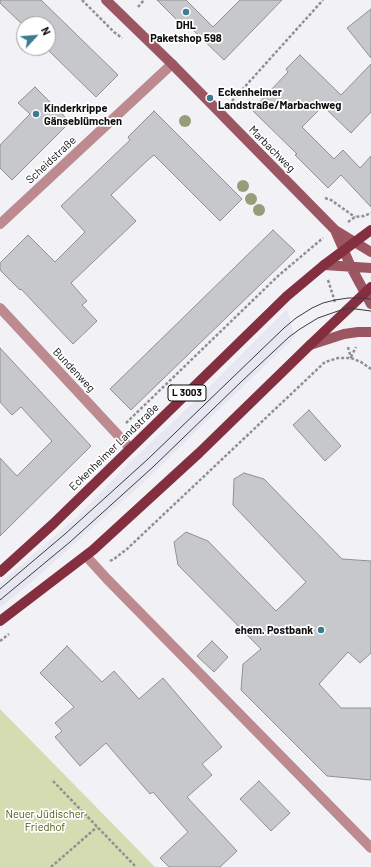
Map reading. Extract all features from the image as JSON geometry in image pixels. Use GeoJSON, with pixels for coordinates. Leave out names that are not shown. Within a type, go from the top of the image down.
{"type":"FeatureCollection","features":[{"type":"Feature","properties":{"kind":"main road","name":"Marbachweg"},"geometry":{"type":"LineString","coordinates":[[106,0],[172,64],[335,230],[371,252]]}},
{"type":"Feature","properties":{"kind":"main road","name":"Marbachweg"},"geometry":{"type":"LineString","coordinates":[[335,230],[351,267],[368,290],[371,304]]}},
{"type":"Feature","properties":{"kind":"main road","name":"Eckenheimer Landstraße"},"geometry":{"type":"LineString","coordinates":[[0,572],[53,524],[287,296],[343,250],[371,230]]}},
{"type":"Feature","properties":{"kind":"main road"},"geometry":{"type":"LineString","coordinates":[[324,265],[371,268]]}},
{"type":"Feature","properties":{"kind":"main road"},"geometry":{"type":"LineString","coordinates":[[0,621],[86,556],[199,453],[368,290]]}},
{"type":"Feature","properties":{"kind":"main road"},"geometry":{"type":"LineString","coordinates":[[310,345],[344,334],[371,332]]}},
{"type":"Feature","properties":{"kind":"street","name":"Scheidstraße"},"geometry":{"type":"LineString","coordinates":[[0,224],[172,64]]}},
{"type":"Feature","properties":{"kind":"street","name":"Bundenweg"},"geometry":{"type":"LineString","coordinates":[[0,308],[130,448]]}},
{"type":"Feature","properties":{"kind":"street"},"geometry":{"type":"LineString","coordinates":[[86,556],[371,848]]}},
{"type":"Feature","properties":{"kind":"path"},"geometry":{"type":"LineString","coordinates":[[82,0],[114,32],[125,40]]}},
{"type":"Feature","properties":{"kind":"path"},"geometry":{"type":"LineString","coordinates":[[138,6],[144,0]]}},
{"type":"Feature","properties":{"kind":"path"},"geometry":{"type":"LineString","coordinates":[[232,101],[323,0]]}},
{"type":"Feature","properties":{"kind":"path"},"geometry":{"type":"LineString","coordinates":[[331,200],[356,217],[364,216]]}},
{"type":"Feature","properties":{"kind":"path"},"geometry":{"type":"LineString","coordinates":[[116,433],[278,276],[318,242]]}},
{"type":"Feature","properties":{"kind":"path"},"geometry":{"type":"LineString","coordinates":[[97,568],[114,559],[127,549],[325,362],[338,358],[351,358],[361,362],[371,369]]}},
{"type":"Feature","properties":{"kind":"path"},"geometry":{"type":"LineString","coordinates":[[53,781],[136,867]]}},
{"type":"Feature","properties":{"kind":"path"},"geometry":{"type":"LineString","coordinates":[[51,867],[97,827]]}},
{"type":"Feature","properties":{"kind":"shaded area"},"geometry":{"type":"Polygon","coordinates":[[[287,309],[295,337],[145,481],[0,608],[0,583],[78,516],[130,462],[195,401],[287,309]]]}},
{"type":"Feature","properties":{"kind":"green space","name":"Neuer Jüdischer Friedhof"},"geometry":{"type":"Polygon","coordinates":[[[0,709],[155,867],[0,867],[0,709]]]}},
{"type":"Feature","properties":{"kind":"building"},"geometry":{"type":"Polygon","coordinates":[[[0,0],[41,0],[118,75],[96,97],[54,56],[56,56],[56,16],[16,16],[16,18],[0,3],[0,0]]]}},
{"type":"Feature","properties":{"kind":"building"},"geometry":{"type":"Polygon","coordinates":[[[157,0],[186,0],[213,27],[240,0],[282,0],[224,60],[190,27],[187,30],[157,0]]]}},
{"type":"Feature","properties":{"kind":"building"},"geometry":{"type":"Polygon","coordinates":[[[371,9],[371,58],[347,28],[371,9]]]}},
{"type":"Feature","properties":{"kind":"building"},"geometry":{"type":"Polygon","coordinates":[[[300,55],[341,95],[371,64],[371,112],[351,133],[323,106],[302,127],[334,159],[343,150],[360,168],[371,156],[371,207],[341,175],[328,188],[295,155],[297,154],[252,110],[288,72],[286,69],[300,55]]]}},
{"type":"Feature","properties":{"kind":"building"},"geometry":{"type":"Polygon","coordinates":[[[35,87],[70,122],[12,180],[0,168],[0,145],[30,114],[18,103],[35,87]]]}},
{"type":"Feature","properties":{"kind":"building"},"geometry":{"type":"Polygon","coordinates":[[[154,111],[242,199],[220,221],[154,155],[149,159],[111,195],[136,221],[71,283],[87,301],[82,305],[97,321],[73,344],[21,289],[20,290],[0,270],[0,263],[28,235],[55,262],[85,232],[61,206],[130,140],[128,137],[154,111]]]}},
{"type":"Feature","properties":{"kind":"building"},"geometry":{"type":"Polygon","coordinates":[[[273,230],[295,251],[131,410],[110,389],[273,230]]]}},
{"type":"Feature","properties":{"kind":"building"},"geometry":{"type":"Polygon","coordinates":[[[0,348],[91,446],[0,536],[0,458],[17,476],[52,441],[21,407],[12,415],[0,402],[0,348]]]}},
{"type":"Feature","properties":{"kind":"building"},"geometry":{"type":"Polygon","coordinates":[[[309,410],[341,446],[325,461],[293,425],[309,410]]]}},
{"type":"Feature","properties":{"kind":"building","name":"ehem. Postbank"},"geometry":{"type":"Polygon","coordinates":[[[244,473],[264,479],[342,559],[371,561],[371,653],[360,663],[348,652],[319,684],[341,708],[371,708],[371,780],[327,776],[241,690],[243,664],[261,649],[178,565],[174,542],[186,532],[208,541],[276,611],[306,582],[233,505],[234,479],[244,473]]]}},
{"type":"Feature","properties":{"kind":"building"},"geometry":{"type":"Polygon","coordinates":[[[212,641],[228,657],[214,672],[197,656],[212,641]]]}},
{"type":"Feature","properties":{"kind":"building"},"geometry":{"type":"Polygon","coordinates":[[[67,646],[102,682],[114,671],[139,699],[163,678],[222,747],[202,764],[212,775],[187,797],[237,851],[220,867],[169,867],[160,858],[188,832],[153,792],[150,794],[106,743],[80,766],[55,737],[62,731],[55,723],[74,707],[40,673],[67,646]]]}},
{"type":"Feature","properties":{"kind":"building"},"geometry":{"type":"Polygon","coordinates":[[[259,781],[290,813],[271,831],[240,799],[259,781]]]}},
{"type":"Feature","properties":{"kind":"tram line"},"geometry":{"type":"LineString","coordinates":[[0,589],[65,534],[148,459],[296,318],[323,303],[348,298],[371,299]]}},
{"type":"Feature","properties":{"kind":"tram line"},"geometry":{"type":"LineString","coordinates":[[0,600],[70,542],[153,467],[289,337],[318,318],[338,311],[348,308],[371,311]]}},
{"type":"Feature","properties":{"kind":"place","name":"DHL Paketshop 598"},"geometry":{"type":"Point","coordinates":[186,12]}},
{"type":"Feature","properties":{"kind":"place","name":"Eckenheimer Landstraße/Marbachweg"},"geometry":{"type":"Point","coordinates":[210,98]}},
{"type":"Feature","properties":{"kind":"place","name":"Kinderkrippe Gänseblümchen"},"geometry":{"type":"Point","coordinates":[36,114]}},
{"type":"Feature","properties":{"kind":"place","name":"ehem. Postbank"},"geometry":{"type":"Point","coordinates":[321,630]}}]}
